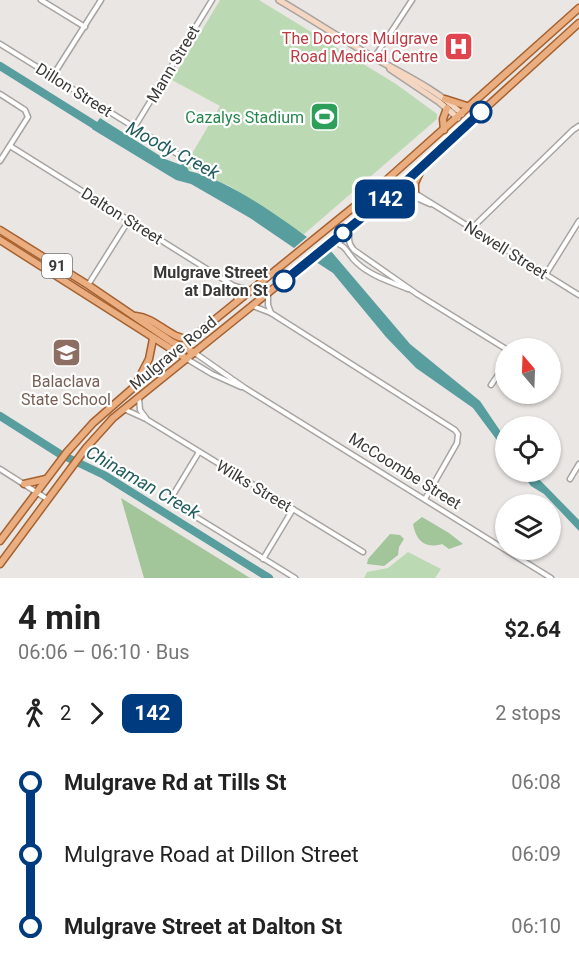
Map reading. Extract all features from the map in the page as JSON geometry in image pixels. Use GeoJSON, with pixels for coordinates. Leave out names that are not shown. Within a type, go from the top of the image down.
{"type":"FeatureCollection","features":[{"type":"Feature","properties":{"kind":"main road","name":"Mulgrave Road"},"geometry":{"type":"LineString","coordinates":[[0,541],[67,452],[93,423],[174,352],[390,177],[579,8]]}},
{"type":"Feature","properties":{"kind":"main road"},"geometry":{"type":"LineString","coordinates":[[566,20],[578,26]]}},
{"type":"Feature","properties":{"kind":"main road","name":"Mulgrave Road"},"geometry":{"type":"LineString","coordinates":[[0,564],[99,432],[124,409],[402,185],[578,26]]}},
{"type":"Feature","properties":{"kind":"main road"},"geometry":{"type":"LineString","coordinates":[[445,99],[470,106]]}},
{"type":"Feature","properties":{"kind":"main road"},"geometry":{"type":"LineString","coordinates":[[444,130],[443,119],[447,108]]}},
{"type":"Feature","properties":{"kind":"main road"},"geometry":{"type":"LineString","coordinates":[[460,116],[467,124]]}},
{"type":"Feature","properties":{"kind":"main road"},"geometry":{"type":"LineString","coordinates":[[415,193],[415,183],[424,165]]}},
{"type":"Feature","properties":{"kind":"main road"},"geometry":{"type":"LineString","coordinates":[[390,177],[402,185]]}},
{"type":"Feature","properties":{"kind":"main road","name":"McCoombe Street"},"geometry":{"type":"LineString","coordinates":[[0,230],[195,353]]}},
{"type":"Feature","properties":{"kind":"main road","name":"McCoombe Street"},"geometry":{"type":"LineString","coordinates":[[0,240],[187,359]]}},
{"type":"Feature","properties":{"kind":"main road"},"geometry":{"type":"LineString","coordinates":[[136,316],[146,317],[179,338],[190,339]]}},
{"type":"Feature","properties":{"kind":"main road"},"geometry":{"type":"LineString","coordinates":[[135,386],[150,359],[153,339]]}},
{"type":"Feature","properties":{"kind":"main road"},"geometry":{"type":"LineString","coordinates":[[24,484],[46,479]]}},
{"type":"Feature","properties":{"kind":"street"},"geometry":{"type":"LineString","coordinates":[[41,0],[85,27]]}},
{"type":"Feature","properties":{"kind":"street"},"geometry":{"type":"LineString","coordinates":[[52,77],[101,0]]}},
{"type":"Feature","properties":{"kind":"street","name":"Mann Street"},"geometry":{"type":"LineString","coordinates":[[134,128],[212,0]]}},
{"type":"Feature","properties":{"kind":"street"},"geometry":{"type":"LineString","coordinates":[[279,0],[445,99],[460,116]]}},
{"type":"Feature","properties":{"kind":"street"},"geometry":{"type":"LineString","coordinates":[[374,58],[412,0]]}},
{"type":"Feature","properties":{"kind":"street","name":"Dillon Street"},"geometry":{"type":"LineString","coordinates":[[0,44],[179,155]]}},
{"type":"Feature","properties":{"kind":"street"},"geometry":{"type":"LineString","coordinates":[[374,58],[460,116]]}},
{"type":"Feature","properties":{"kind":"street"},"geometry":{"type":"LineString","coordinates":[[0,94],[25,110],[27,114],[27,119],[0,161]]}},
{"type":"Feature","properties":{"kind":"street"},"geometry":{"type":"LineString","coordinates":[[471,229],[579,126]]}},
{"type":"Feature","properties":{"kind":"street","name":"Dalton Street"},"geometry":{"type":"LineString","coordinates":[[10,146],[234,285],[251,290]]}},
{"type":"Feature","properties":{"kind":"street","name":"Newell Street"},"geometry":{"type":"LineString","coordinates":[[402,185],[579,295]]}},
{"type":"Feature","properties":{"kind":"street","name":"Newell Street"},"geometry":{"type":"LineString","coordinates":[[393,192],[403,192],[433,206]]}},
{"type":"Feature","properties":{"kind":"street"},"geometry":{"type":"LineString","coordinates":[[88,285],[129,220]]}},
{"type":"Feature","properties":{"kind":"street"},"geometry":{"type":"LineString","coordinates":[[546,274],[579,221]]}},
{"type":"Feature","properties":{"kind":"street"},"geometry":{"type":"LineString","coordinates":[[353,226],[349,234],[349,242],[360,255],[417,294],[495,342]]}},
{"type":"Feature","properties":{"kind":"street"},"geometry":{"type":"LineString","coordinates":[[333,242],[344,246],[354,260],[381,278],[417,294]]}},
{"type":"Feature","properties":{"kind":"street"},"geometry":{"type":"LineString","coordinates":[[354,260],[360,255]]}},
{"type":"Feature","properties":{"kind":"street"},"geometry":{"type":"LineString","coordinates":[[234,285],[237,301]]}},
{"type":"Feature","properties":{"kind":"street"},"geometry":{"type":"LineString","coordinates":[[268,294],[268,306],[271,313]]}},
{"type":"Feature","properties":{"kind":"street"},"geometry":{"type":"LineString","coordinates":[[253,306],[271,313],[445,423],[458,434],[457,443],[425,499]]}},
{"type":"Feature","properties":{"kind":"street","name":"McCoombe Street"},"geometry":{"type":"LineString","coordinates":[[195,353],[244,388],[551,578]]}},
{"type":"Feature","properties":{"kind":"street","name":"McCoombe Street"},"geometry":{"type":"LineString","coordinates":[[187,359],[212,374],[244,388]]}},
{"type":"Feature","properties":{"kind":"street"},"geometry":{"type":"LineString","coordinates":[[491,385],[495,379]]}},
{"type":"Feature","properties":{"kind":"street"},"geometry":{"type":"LineString","coordinates":[[139,397],[140,410],[146,419]]}},
{"type":"Feature","properties":{"kind":"street","name":"Wilks Street"},"geometry":{"type":"LineString","coordinates":[[124,409],[146,419],[363,552]]}},
{"type":"Feature","properties":{"kind":"street"},"geometry":{"type":"LineString","coordinates":[[199,452],[173,495],[177,506],[295,578]]}},
{"type":"Feature","properties":{"kind":"street"},"geometry":{"type":"LineString","coordinates":[[570,478],[579,464]]}},
{"type":"Feature","properties":{"kind":"street"},"geometry":{"type":"LineString","coordinates":[[0,469],[48,499]]}},
{"type":"Feature","properties":{"kind":"street"},"geometry":{"type":"LineString","coordinates":[[263,559],[293,509]]}},
{"type":"Feature","properties":{"kind":"green space","name":"Cazalys Stadium"},"geometry":{"type":"Polygon","coordinates":[[[220,0],[259,0],[396,84],[437,114],[437,119],[303,235],[230,186],[187,168],[192,159],[190,157],[220,106],[172,80],[220,0]]]}},
{"type":"Feature","properties":{"kind":"green space"},"geometry":{"type":"Polygon","coordinates":[[[121,498],[250,578],[144,578],[121,498]]]}},
{"type":"Feature","properties":{"kind":"green space"},"geometry":{"type":"Polygon","coordinates":[[[422,517],[463,544],[449,549],[442,544],[431,545],[422,542],[416,535],[413,524],[422,517]]]}},
{"type":"Feature","properties":{"kind":"green space"},"geometry":{"type":"Polygon","coordinates":[[[390,534],[400,535],[404,539],[399,547],[398,555],[384,566],[367,564],[368,559],[390,534]]]}},
{"type":"Feature","properties":{"kind":"green space"},"geometry":{"type":"Polygon","coordinates":[[[408,552],[441,569],[435,578],[364,578],[367,572],[388,568],[408,552]]]}},
{"type":"Feature","properties":{"kind":"water"},"geometry":{"type":"Polygon","coordinates":[[[100,118],[165,159],[181,165],[186,161],[189,163],[187,167],[189,171],[219,181],[234,189],[307,237],[294,248],[250,218],[191,184],[176,180],[92,129],[100,118]]]}},
{"type":"Feature","properties":{"kind":"water"},"geometry":{"type":"Polygon","coordinates":[[[330,250],[410,344],[480,401],[495,423],[495,438],[473,408],[416,368],[386,337],[333,273],[316,262],[330,250]]]}},
{"type":"Feature","properties":{"kind":"water"},"geometry":{"type":"Polygon","coordinates":[[[528,482],[542,482],[554,494],[544,494],[528,482]]]}},
{"type":"Feature","properties":{"kind":"water"},"geometry":{"type":"Polygon","coordinates":[[[561,502],[579,520],[579,531],[561,512],[561,502]]]}},
{"type":"Feature","properties":{"kind":"waterway","name":"Moody Creek"},"geometry":{"type":"LineString","coordinates":[[0,66],[104,131]]}},
{"type":"Feature","properties":{"kind":"waterway","name":"Chinaman Creek"},"geometry":{"type":"LineString","coordinates":[[0,416],[60,454],[104,475],[269,578]]}},
{"type":"Feature","properties":{"kind":"bus line","name":"142"},"geometry":{"type":"LineString","coordinates":[[284,281],[402,185],[481,112]]}},
{"type":"Feature","properties":{"kind":"place","name":"The Doctors Mulgrave Road Medical Centre"},"geometry":{"type":"Point","coordinates":[459,47]}},
{"type":"Feature","properties":{"kind":"place","name":"Cazalys Stadium"},"geometry":{"type":"Point","coordinates":[325,117]}},
{"type":"Feature","properties":{"kind":"place","name":"Mulgrave Street at Dalton St"},"geometry":{"type":"Point","coordinates":[284,281]}},
{"type":"Feature","properties":{"kind":"place","name":"Balaclava State School"},"geometry":{"type":"Point","coordinates":[66,353]}}]}
